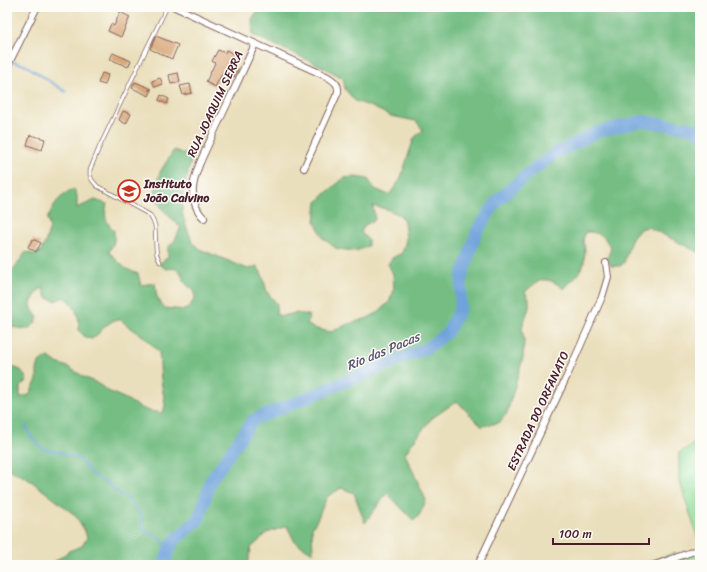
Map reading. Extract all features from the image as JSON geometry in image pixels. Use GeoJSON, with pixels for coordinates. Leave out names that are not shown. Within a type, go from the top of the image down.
{"type":"FeatureCollection","features":[{"type":"Feature","properties":{"kind":"street"},"geometry":{"type":"LineString","coordinates":[[8,66],[37,7]]}},
{"type":"Feature","properties":{"kind":"street"},"geometry":{"type":"LineString","coordinates":[[175,7],[328,77],[336,83],[338,86],[336,95],[304,168]]}},
{"type":"Feature","properties":{"kind":"street","name":"RUA JOAQUIM SERRA"},"geometry":{"type":"LineString","coordinates":[[204,218],[196,207],[193,190],[194,180],[202,158],[255,44]]}},
{"type":"Feature","properties":{"kind":"street","name":"ESTRADA DO ORFANATO"},"geometry":{"type":"LineString","coordinates":[[478,565],[602,297],[608,277],[606,264]]}},
{"type":"Feature","properties":{"kind":"street"},"geometry":{"type":"LineString","coordinates":[[655,565],[700,549]]}},
{"type":"Feature","properties":{"kind":"lane"},"geometry":{"type":"LineString","coordinates":[[160,262],[157,256],[155,224],[150,215],[97,186],[92,180],[90,170],[99,148],[167,7]]}},
{"type":"Feature","properties":{"kind":"green space"},"geometry":{"type":"Polygon","coordinates":[[[260,7],[700,7],[700,253],[648,227],[640,229],[631,240],[624,263],[620,266],[611,266],[607,258],[611,249],[604,237],[598,234],[585,232],[583,240],[585,249],[584,264],[577,275],[564,289],[548,280],[543,280],[539,281],[525,292],[529,299],[529,308],[522,327],[524,340],[523,358],[507,413],[499,423],[481,426],[457,401],[431,419],[405,454],[426,500],[420,514],[414,521],[387,493],[365,523],[354,493],[341,488],[327,497],[312,528],[313,553],[295,542],[287,526],[267,533],[251,548],[248,565],[50,565],[69,551],[82,546],[87,538],[85,531],[75,515],[31,481],[7,468],[7,365],[21,370],[27,380],[20,387],[20,397],[29,395],[37,380],[39,362],[49,357],[57,363],[68,367],[97,383],[108,391],[139,407],[149,411],[163,413],[165,405],[159,352],[143,336],[121,320],[114,320],[105,326],[92,339],[86,338],[79,331],[78,315],[72,305],[64,297],[55,301],[46,297],[43,288],[38,291],[31,303],[32,309],[38,318],[33,326],[24,329],[12,327],[7,318],[7,275],[12,271],[26,252],[34,254],[40,252],[50,228],[47,219],[60,198],[74,189],[77,196],[77,208],[95,200],[107,204],[106,219],[114,231],[114,242],[109,252],[125,268],[138,274],[141,285],[155,283],[157,297],[164,308],[186,310],[195,299],[194,289],[185,283],[179,271],[172,268],[166,269],[159,264],[168,257],[168,248],[175,240],[181,227],[172,220],[154,196],[160,172],[174,150],[192,157],[183,194],[182,212],[193,243],[202,250],[248,269],[257,266],[262,274],[267,292],[277,304],[276,314],[282,316],[296,313],[309,315],[307,324],[313,328],[331,332],[377,313],[389,302],[394,290],[393,274],[388,264],[392,258],[402,253],[406,240],[404,221],[400,215],[386,209],[373,206],[375,220],[365,225],[361,232],[368,240],[368,246],[356,251],[337,249],[323,238],[315,221],[317,202],[344,178],[355,177],[368,179],[375,189],[389,195],[400,180],[414,138],[423,130],[416,121],[391,116],[355,101],[345,89],[343,78],[321,66],[253,35],[252,19],[260,7]]]}},
{"type":"Feature","properties":{"kind":"green space"},"geometry":{"type":"Polygon","coordinates":[[[700,440],[700,545],[679,479],[679,453],[700,440]]]}},
{"type":"Feature","properties":{"kind":"green space"},"geometry":{"type":"Polygon","coordinates":[[[700,551],[700,565],[638,565],[675,553],[677,559],[700,551]]]}},
{"type":"Feature","properties":{"kind":"building"},"geometry":{"type":"Polygon","coordinates":[[[120,12],[130,17],[121,37],[108,31],[111,24],[114,26],[120,12]]]}},
{"type":"Feature","properties":{"kind":"building"},"geometry":{"type":"Polygon","coordinates":[[[156,36],[178,45],[172,59],[150,49],[156,36]]]}},
{"type":"Feature","properties":{"kind":"building"},"geometry":{"type":"Polygon","coordinates":[[[218,50],[225,53],[226,50],[238,56],[232,66],[238,69],[234,77],[223,72],[215,87],[206,82],[215,63],[212,61],[218,50]]]}},
{"type":"Feature","properties":{"kind":"building"},"geometry":{"type":"Polygon","coordinates":[[[113,53],[131,61],[128,67],[110,59],[113,53]]]}},
{"type":"Feature","properties":{"kind":"building"},"geometry":{"type":"Polygon","coordinates":[[[102,73],[108,75],[105,85],[98,83],[102,73]]]}},
{"type":"Feature","properties":{"kind":"building"},"geometry":{"type":"Polygon","coordinates":[[[178,73],[180,82],[171,84],[169,75],[178,73]]]}},
{"type":"Feature","properties":{"kind":"building"},"geometry":{"type":"Polygon","coordinates":[[[160,78],[163,84],[155,87],[152,81],[160,78]]]}},
{"type":"Feature","properties":{"kind":"building"},"geometry":{"type":"Polygon","coordinates":[[[135,82],[152,89],[148,90],[151,91],[149,96],[132,88],[135,82]]]}},
{"type":"Feature","properties":{"kind":"building"},"geometry":{"type":"Polygon","coordinates":[[[190,84],[192,93],[183,95],[180,86],[190,84]]]}},
{"type":"Feature","properties":{"kind":"building"},"geometry":{"type":"Polygon","coordinates":[[[161,95],[169,99],[167,104],[159,100],[161,95]]]}},
{"type":"Feature","properties":{"kind":"building"},"geometry":{"type":"Polygon","coordinates":[[[123,111],[131,114],[126,124],[119,120],[123,111]]]}},
{"type":"Feature","properties":{"kind":"building"},"geometry":{"type":"Polygon","coordinates":[[[30,135],[45,139],[42,150],[27,145],[30,135]]]}},
{"type":"Feature","properties":{"kind":"building"},"geometry":{"type":"Polygon","coordinates":[[[33,239],[41,243],[36,252],[28,247],[33,239]]]}},
{"type":"Feature","properties":{"kind":"waterway"},"geometry":{"type":"LineString","coordinates":[[7,60],[25,65],[66,92]]}},
{"type":"Feature","properties":{"kind":"waterway","name":"Rio das Pacas"},"geometry":{"type":"LineString","coordinates":[[164,565],[170,547],[175,540],[199,519],[211,480],[253,420],[427,348],[447,333],[460,309],[462,276],[477,231],[497,201],[526,175],[556,153],[597,132],[642,121],[690,128],[700,133]]}},
{"type":"Feature","properties":{"kind":"waterway"},"geometry":{"type":"LineString","coordinates":[[26,426],[31,437],[43,449],[59,452],[79,459],[92,474],[129,499],[142,517],[142,530],[151,533],[170,547]]}},
{"type":"Feature","properties":{"kind":"place","name":"Instituto João Calvino"},"geometry":{"type":"Point","coordinates":[129,191]}}]}
